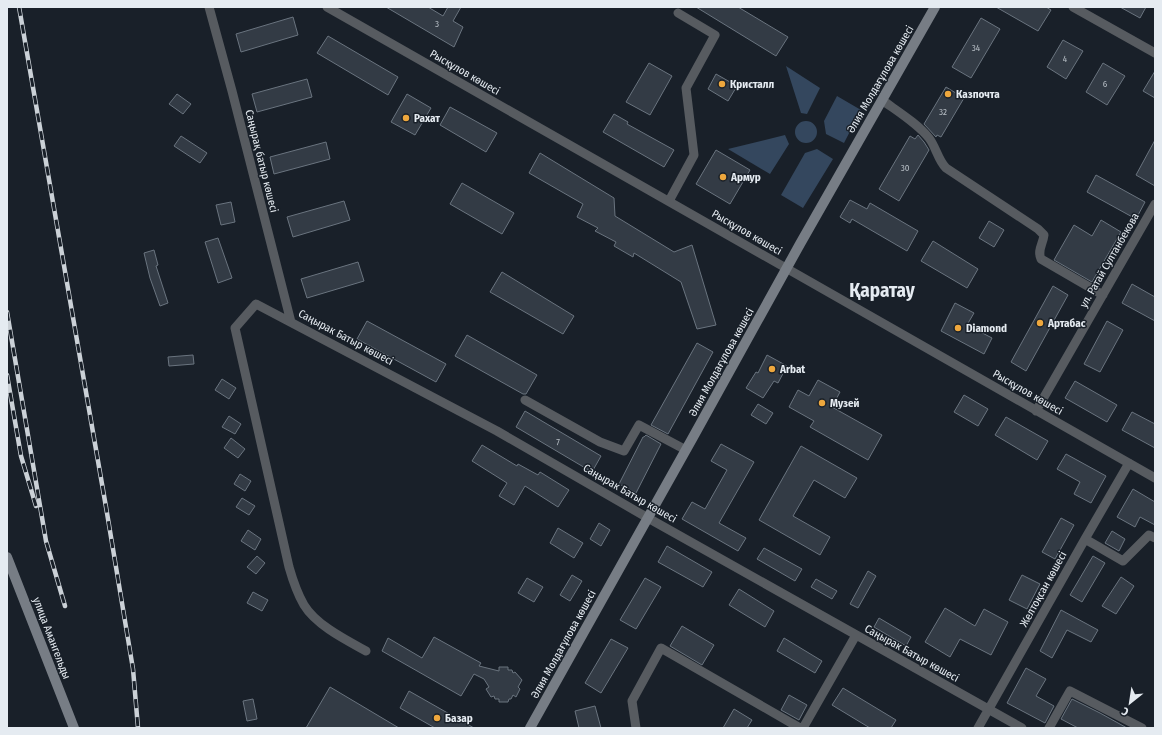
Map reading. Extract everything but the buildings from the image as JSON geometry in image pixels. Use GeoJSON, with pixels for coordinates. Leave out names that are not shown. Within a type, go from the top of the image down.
{"type":"FeatureCollection","features":[{"type":"Feature","properties":{"kind":"street","name":"Саңырақ батыр көшесі"},"geometry":{"type":"LineString","coordinates":[[209,7],[291,322]]}},
{"type":"Feature","properties":{"kind":"street","name":"Рысқұлов көшесі"},"geometry":{"type":"LineString","coordinates":[[327,7],[1155,478]]}},
{"type":"Feature","properties":{"kind":"street","name":"Әлия Молдағұлова көшесі"},"geometry":{"type":"LineString","coordinates":[[530,728],[787,268],[935,7]]}},
{"type":"Feature","properties":{"kind":"street"},"geometry":{"type":"LineString","coordinates":[[1074,7],[1155,53]]}},
{"type":"Feature","properties":{"kind":"street"},"geometry":{"type":"LineString","coordinates":[[669,201],[694,154],[686,88],[716,35],[678,13]]}},
{"type":"Feature","properties":{"kind":"street"},"geometry":{"type":"LineString","coordinates":[[882,100],[923,132],[936,149],[942,164],[946,168],[1038,230],[1044,236],[1039,250],[1041,259],[1103,295]]}},
{"type":"Feature","properties":{"kind":"street","name":"ул. Ратай Султанбекова"},"geometry":{"type":"LineString","coordinates":[[1036,411],[1155,204]]}},
{"type":"Feature","properties":{"kind":"street","name":"Саңырак Батыр көшесі"},"geometry":{"type":"LineString","coordinates":[[366,651],[347,641],[317,620],[304,606],[295,588],[289,568],[235,328],[256,304],[485,424],[648,518],[1022,728]]}},
{"type":"Feature","properties":{"kind":"street"},"geometry":{"type":"LineString","coordinates":[[525,400],[600,442],[624,451],[639,425],[686,450]]}},
{"type":"Feature","properties":{"kind":"street","name":"Желтоқсан көшесі"},"geometry":{"type":"LineString","coordinates":[[978,728],[1128,463]]}},
{"type":"Feature","properties":{"kind":"street"},"geometry":{"type":"LineString","coordinates":[[1085,539],[1123,561],[1149,535],[1155,538]]}},
{"type":"Feature","properties":{"kind":"street","name":"улица Амангельды"},"geometry":{"type":"LineString","coordinates":[[7,557],[74,728]]}},
{"type":"Feature","properties":{"kind":"street"},"geometry":{"type":"LineString","coordinates":[[636,728],[632,701],[661,648],[802,728],[856,635]]}},
{"type":"Feature","properties":{"kind":"street"},"geometry":{"type":"LineString","coordinates":[[1049,728],[1070,691],[1142,728]]}},
{"type":"Feature","properties":{"kind":"shaded area"},"geometry":{"type":"Polygon","coordinates":[[[786,66],[820,88],[807,114],[801,113],[786,66]]]}},
{"type":"Feature","properties":{"kind":"shaded area"},"geometry":{"type":"Polygon","coordinates":[[[837,96],[861,110],[844,143],[826,134],[824,121],[837,96]]]}},
{"type":"Feature","properties":{"kind":"shaded area"},"geometry":{"type":"Polygon","coordinates":[[[806,121],[810,122],[816,128],[816,136],[810,142],[806,143],[802,142],[796,136],[795,132],[796,128],[802,122],[806,121]]]}},
{"type":"Feature","properties":{"kind":"shaded area"},"geometry":{"type":"Polygon","coordinates":[[[785,135],[789,144],[770,174],[728,149],[785,135]]]}},
{"type":"Feature","properties":{"kind":"shaded area"},"geometry":{"type":"Polygon","coordinates":[[[817,149],[833,159],[803,208],[781,195],[805,153],[817,149]]]}},
{"type":"Feature","properties":{"kind":"railway"},"geometry":{"type":"LineString","coordinates":[[19,7],[133,669],[138,728]]}},
{"type":"Feature","properties":{"kind":"railway"},"geometry":{"type":"LineString","coordinates":[[7,312],[46,541],[65,606]]}},
{"type":"Feature","properties":{"kind":"railway"},"geometry":{"type":"LineString","coordinates":[[7,375],[21,456],[36,506]]}},
{"type":"Feature","properties":{"kind":"place","name":"Кристалл"},"geometry":{"type":"Point","coordinates":[722,84]}},
{"type":"Feature","properties":{"kind":"place","name":"Казпочта"},"geometry":{"type":"Point","coordinates":[948,94]}},
{"type":"Feature","properties":{"kind":"place","name":"Рахат"},"geometry":{"type":"Point","coordinates":[406,118]}},
{"type":"Feature","properties":{"kind":"place","name":"Армур"},"geometry":{"type":"Point","coordinates":[723,177]}},
{"type":"Feature","properties":{"kind":"place","name":"Артабас"},"geometry":{"type":"Point","coordinates":[1040,323]}},
{"type":"Feature","properties":{"kind":"place","name":"Diamond"},"geometry":{"type":"Point","coordinates":[958,328]}},
{"type":"Feature","properties":{"kind":"place","name":"Arbat"},"geometry":{"type":"Point","coordinates":[772,369]}},
{"type":"Feature","properties":{"kind":"place","name":"Музей"},"geometry":{"type":"Point","coordinates":[822,403]}},
{"type":"Feature","properties":{"kind":"place","name":"Базар"},"geometry":{"type":"Point","coordinates":[437,718]}},
{"type":"Feature","properties":{"kind":"district","name":"Қаратау"},"geometry":{"type":"Point","coordinates":[882,290]}}]}
